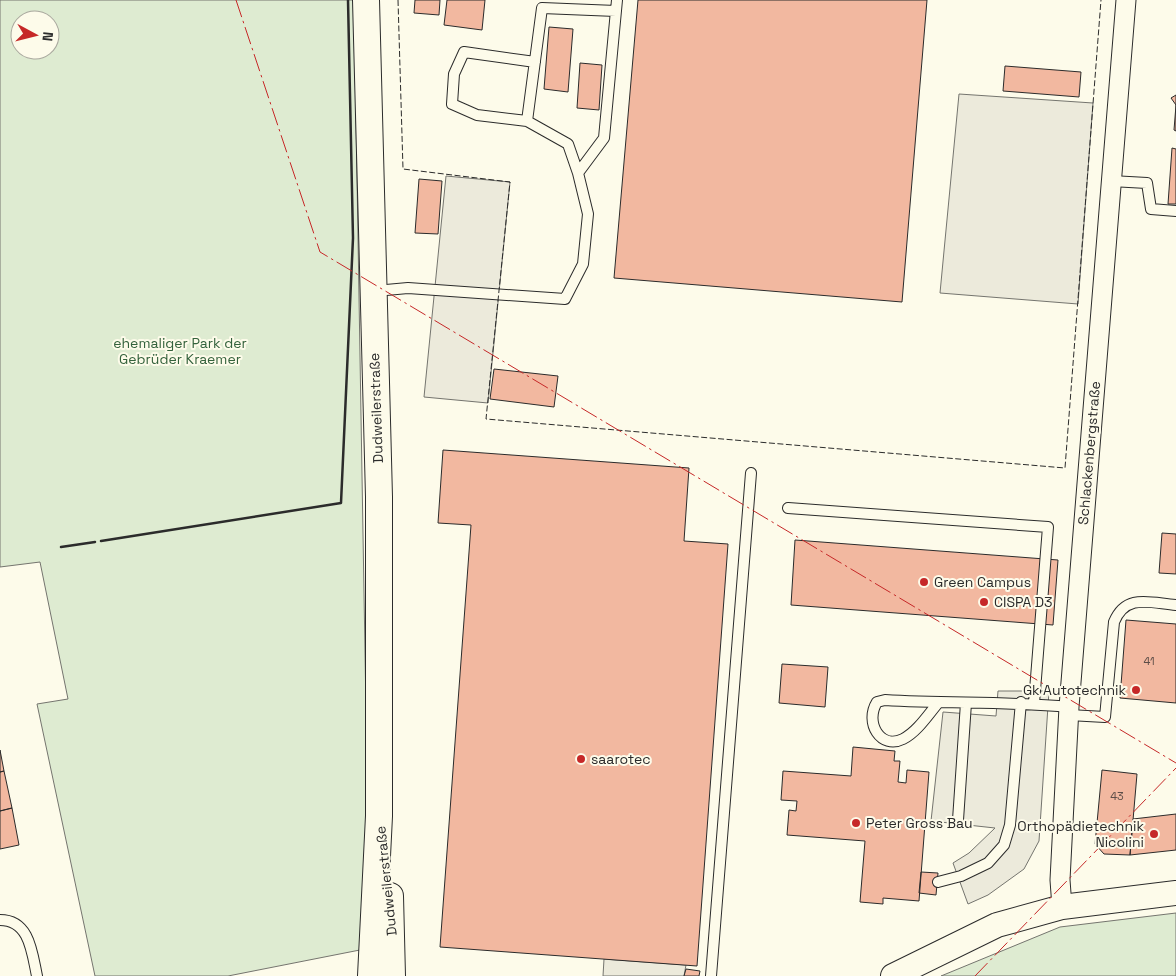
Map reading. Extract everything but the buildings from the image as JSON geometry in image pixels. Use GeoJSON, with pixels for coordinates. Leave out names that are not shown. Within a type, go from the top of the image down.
{"type":"FeatureCollection","features":[{"type":"Feature","properties":{"kind":"main road","name":"Dudweilerstraße"},"geometry":{"type":"LineString","coordinates":[[366,0],[379,498],[379,816],[371,976]]}},
{"type":"Feature","properties":{"kind":"main road","name":"Dudweilerstraße"},"geometry":{"type":"LineString","coordinates":[[379,816],[392,908],[392,976]]}},
{"type":"Feature","properties":{"kind":"main road","name":"Dudweilerstraße"},"geometry":{"type":"LineString","coordinates":[[375,911],[383,936],[382,976]]}},
{"type":"Feature","properties":{"kind":"street","name":"Schlackenbergstraße"},"geometry":{"type":"LineString","coordinates":[[1062,907],[1060,880],[1069,711],[1126,0]]}},
{"type":"Feature","properties":{"kind":"street"},"geometry":{"type":"LineString","coordinates":[[893,976],[997,925],[1062,907],[1176,893]]}},
{"type":"Feature","properties":{"kind":"lane"},"geometry":{"type":"LineString","coordinates":[[526,121],[542,8],[617,5],[604,138],[578,173]]}},
{"type":"Feature","properties":{"kind":"lane"},"geometry":{"type":"LineString","coordinates":[[373,292],[408,288],[565,299],[583,264],[588,214],[578,173],[568,144],[526,121],[477,115],[452,104],[454,74],[464,52],[535,62]]}},
{"type":"Feature","properties":{"kind":"lane"},"geometry":{"type":"LineString","coordinates":[[1111,181],[1147,184],[1151,209],[1176,211]]}},
{"type":"Feature","properties":{"kind":"lane"},"geometry":{"type":"LineString","coordinates":[[711,976],[751,473]]}},
{"type":"Feature","properties":{"kind":"lane"},"geometry":{"type":"LineString","coordinates":[[788,508],[1048,527],[1034,703]]}},
{"type":"Feature","properties":{"kind":"lane"},"geometry":{"type":"LineString","coordinates":[[938,703],[915,730],[901,740],[892,741],[881,737],[871,720],[872,710],[878,702],[885,700],[938,703],[1034,703],[1105,717],[1114,622],[1119,609],[1128,603],[1141,602],[1176,605]]}},
{"type":"Feature","properties":{"kind":"lane"},"geometry":{"type":"LineString","coordinates":[[938,882],[961,876],[988,863],[1004,845],[1010,825],[1021,702]]}},
{"type":"Feature","properties":{"kind":"lane"},"geometry":{"type":"LineString","coordinates":[[958,820],[966,703]]}},
{"type":"Feature","properties":{"kind":"lane"},"geometry":{"type":"LineString","coordinates":[[0,920],[9,920],[19,925],[25,934],[30,945],[37,976]]}},
{"type":"Feature","properties":{"kind":"green space","name":"ehemaliger Park der Gebrüder Kraemer"},"geometry":{"type":"Polygon","coordinates":[[[0,0],[354,0],[370,948],[228,976],[95,976],[37,704],[68,699],[40,562],[0,567],[0,0]]]}},
{"type":"Feature","properties":{"kind":"green space"},"geometry":{"type":"Polygon","coordinates":[[[1176,913],[1176,976],[941,976],[1060,927],[1176,913]]]}},
{"type":"Feature","properties":{"kind":"shaded area"},"geometry":{"type":"Polygon","coordinates":[[[959,94],[1093,103],[1078,304],[940,293],[959,94]]]}},
{"type":"Feature","properties":{"kind":"shaded area"},"geometry":{"type":"Polygon","coordinates":[[[446,176],[510,182],[488,403],[424,397],[446,176]]]}},
{"type":"Feature","properties":{"kind":"shaded area"},"geometry":{"type":"Polygon","coordinates":[[[998,691],[1049,691],[1039,841],[1024,869],[988,895],[968,904],[953,863],[969,853],[995,828],[931,821],[943,712],[996,716],[998,691]]]}},
{"type":"Feature","properties":{"kind":"shaded area"},"geometry":{"type":"Polygon","coordinates":[[[604,959],[686,965],[684,976],[603,976],[604,959]]]}},
{"type":"Feature","properties":{"kind":"fence"},"geometry":{"type":"LineString","coordinates":[[398,0],[403,169],[510,182],[486,419],[1065,468],[1101,0]]}},
{"type":"Feature","properties":{"kind":"wall"},"geometry":{"type":"LineString","coordinates":[[101,541],[341,503],[353,238],[348,0]]}},
{"type":"Feature","properties":{"kind":"wall"},"geometry":{"type":"LineString","coordinates":[[61,547],[95,542]]}},
{"type":"Feature","properties":{"kind":"power"},"geometry":{"type":"LineString","coordinates":[[236,0],[320,252],[1176,763]]}},
{"type":"Feature","properties":{"kind":"power"},"geometry":{"type":"LineString","coordinates":[[975,976],[1176,768]]}},
{"type":"Feature","properties":{"kind":"place","name":"Green Campus"},"geometry":{"type":"Point","coordinates":[924,582]}},
{"type":"Feature","properties":{"kind":"place","name":"CISPA D3"},"geometry":{"type":"Point","coordinates":[984,602]}},
{"type":"Feature","properties":{"kind":"place","name":"Gk Autotechnik"},"geometry":{"type":"Point","coordinates":[1136,690]}},
{"type":"Feature","properties":{"kind":"place","name":"saarotec"},"geometry":{"type":"Point","coordinates":[581,759]}},
{"type":"Feature","properties":{"kind":"place","name":"Peter Gross Bau"},"geometry":{"type":"Point","coordinates":[856,823]}},
{"type":"Feature","properties":{"kind":"place","name":"Orthopädietechnik Nicolini"},"geometry":{"type":"Point","coordinates":[1154,834]}}]}
